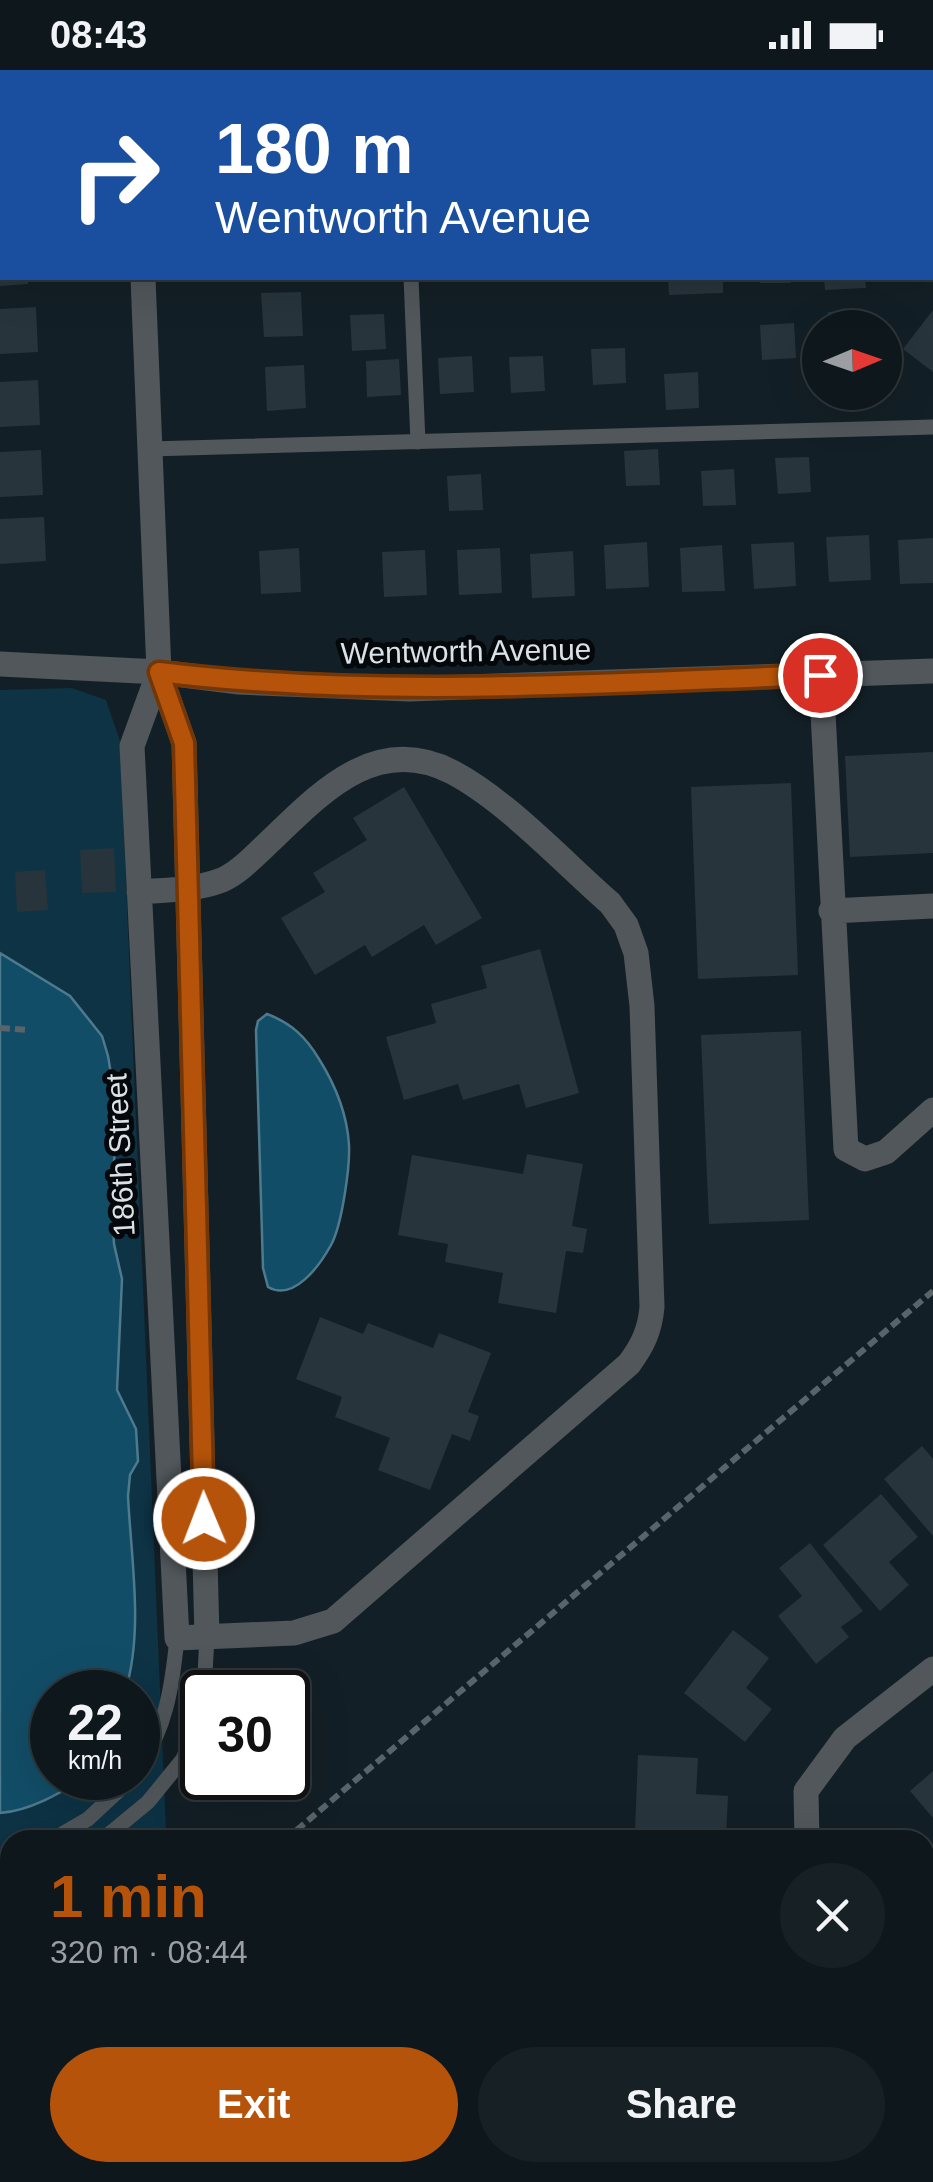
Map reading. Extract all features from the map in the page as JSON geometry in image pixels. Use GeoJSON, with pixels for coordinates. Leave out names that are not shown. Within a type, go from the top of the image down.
{"type":"FeatureCollection","features":[{"type":"Feature","properties":{"kind":"street","name":"186th Street"},"geometry":{"type":"LineString","coordinates":[[143,280],[159,672],[184,743],[207,1637]]}},
{"type":"Feature","properties":{"kind":"street","name":"Wentworth Avenue"},"geometry":{"type":"LineString","coordinates":[[0,664],[159,672],[239,682],[409,689],[933,672]]}},
{"type":"Feature","properties":{"kind":"street","name":"186th Street"},"geometry":{"type":"LineString","coordinates":[[159,672],[132,746],[177,1638]]}},
{"type":"Feature","properties":{"kind":"street"},"geometry":{"type":"LineString","coordinates":[[820,675],[846,1149],[865,1158],[886,1152],[933,1110]]}},
{"type":"Feature","properties":{"kind":"street"},"geometry":{"type":"LineString","coordinates":[[140,892],[223,880],[333,783],[354,770],[381,762],[418,760],[450,771],[486,794],[610,903],[626,926],[636,954],[642,1006],[652,1287],[650,1328],[629,1364],[333,1620],[294,1633],[177,1638]]}},
{"type":"Feature","properties":{"kind":"street"},"geometry":{"type":"LineString","coordinates":[[831,911],[933,906]]}},
{"type":"Feature","properties":{"kind":"street"},"geometry":{"type":"LineString","coordinates":[[807,1830],[806,1791],[845,1738],[933,1669]]}},
{"type":"Feature","properties":{"kind":"lane"},"geometry":{"type":"LineString","coordinates":[[411,280],[418,442]]}},
{"type":"Feature","properties":{"kind":"lane"},"geometry":{"type":"LineString","coordinates":[[150,450],[933,427]]}},
{"type":"Feature","properties":{"kind":"lane"},"geometry":{"type":"LineString","coordinates":[[205,1670],[207,1637]]}},
{"type":"Feature","properties":{"kind":"lane"},"geometry":{"type":"LineString","coordinates":[[160,1730],[171,1700],[177,1638]]}},
{"type":"Feature","properties":{"kind":"lane"},"geometry":{"type":"LineString","coordinates":[[114,1830],[148,1802],[180,1762]]}},
{"type":"Feature","properties":{"kind":"lane"},"geometry":{"type":"LineString","coordinates":[[69,1830],[108,1800]]}},
{"type":"Feature","properties":{"kind":"path"},"geometry":{"type":"LineString","coordinates":[[0,1028],[29,1030]]}},
{"type":"Feature","properties":{"kind":"path"},"geometry":{"type":"LineString","coordinates":[[297,1830],[933,1292]]}},
{"type":"Feature","properties":{"kind":"shaded area"},"geometry":{"type":"Polygon","coordinates":[[[72,688],[106,700],[120,741],[159,1670],[30,1670],[30,1800],[160,1800],[160,1689],[166,1830],[0,1830],[0,690],[72,688]]]}},
{"type":"Feature","properties":{"kind":"shaded area"},"geometry":{"type":"Polygon","coordinates":[[[0,953],[70,996],[102,1036],[108,1056],[119,1121],[111,1184],[114,1244],[122,1279],[117,1390],[136,1429],[138,1461],[130,1475],[128,1496],[135,1620],[131,1670],[30,1670],[30,1800],[44,1800],[0,1813],[0,953]]]}},
{"type":"Feature","properties":{"kind":"shaded area"},"geometry":{"type":"Polygon","coordinates":[[[267,1014],[297,1032],[319,1059],[340,1100],[349,1145],[339,1224],[331,1245],[305,1279],[287,1290],[268,1287],[263,1268],[256,1030],[258,1021],[267,1014]]]}},
{"type":"Feature","properties":{"kind":"building"},"geometry":{"type":"Polygon","coordinates":[[[0,280],[28,280],[28,284],[0,286],[0,280]]]}},
{"type":"Feature","properties":{"kind":"building"},"geometry":{"type":"Polygon","coordinates":[[[668,280],[723,280],[723,293],[669,295],[668,280]]]}},
{"type":"Feature","properties":{"kind":"building"},"geometry":{"type":"Polygon","coordinates":[[[760,280],[791,280],[791,283],[760,280]]]}},
{"type":"Feature","properties":{"kind":"building"},"geometry":{"type":"Polygon","coordinates":[[[824,280],[865,280],[866,288],[825,290],[824,280]]]}},
{"type":"Feature","properties":{"kind":"building"},"geometry":{"type":"Polygon","coordinates":[[[301,292],[303,336],[264,337],[261,293],[301,292]]]}},
{"type":"Feature","properties":{"kind":"building"},"geometry":{"type":"Polygon","coordinates":[[[36,307],[38,352],[0,354],[0,309],[36,307]]]}},
{"type":"Feature","properties":{"kind":"building"},"geometry":{"type":"Polygon","coordinates":[[[933,310],[933,372],[903,349],[933,310]]]}},
{"type":"Feature","properties":{"kind":"building"},"geometry":{"type":"Polygon","coordinates":[[[384,314],[386,349],[352,351],[350,315],[384,314]]]}},
{"type":"Feature","properties":{"kind":"building"},"geometry":{"type":"Polygon","coordinates":[[[794,323],[796,358],[762,360],[760,325],[794,323]]]}},
{"type":"Feature","properties":{"kind":"building"},"geometry":{"type":"Polygon","coordinates":[[[625,348],[626,383],[593,385],[591,349],[625,348]]]}},
{"type":"Feature","properties":{"kind":"building"},"geometry":{"type":"Polygon","coordinates":[[[472,356],[474,392],[440,394],[438,358],[472,356]]]}},
{"type":"Feature","properties":{"kind":"building"},"geometry":{"type":"Polygon","coordinates":[[[543,356],[545,391],[511,393],[509,357],[543,356]]]}},
{"type":"Feature","properties":{"kind":"building"},"geometry":{"type":"Polygon","coordinates":[[[399,359],[401,395],[367,397],[366,361],[399,359]]]}},
{"type":"Feature","properties":{"kind":"building"},"geometry":{"type":"Polygon","coordinates":[[[304,365],[306,408],[267,411],[265,367],[304,365]]]}},
{"type":"Feature","properties":{"kind":"building"},"geometry":{"type":"Polygon","coordinates":[[[698,372],[699,408],[666,410],[664,374],[698,372]]]}},
{"type":"Feature","properties":{"kind":"building"},"geometry":{"type":"Polygon","coordinates":[[[38,380],[40,425],[0,427],[0,382],[38,380]]]}},
{"type":"Feature","properties":{"kind":"building"},"geometry":{"type":"Polygon","coordinates":[[[658,449],[660,485],[626,486],[624,451],[658,449]]]}},
{"type":"Feature","properties":{"kind":"building"},"geometry":{"type":"Polygon","coordinates":[[[41,450],[43,495],[0,497],[0,452],[41,450]]]}},
{"type":"Feature","properties":{"kind":"building"},"geometry":{"type":"Polygon","coordinates":[[[809,457],[811,492],[778,494],[775,458],[809,457]]]}},
{"type":"Feature","properties":{"kind":"building"},"geometry":{"type":"Polygon","coordinates":[[[734,469],[736,505],[703,506],[701,471],[734,469]]]}},
{"type":"Feature","properties":{"kind":"building"},"geometry":{"type":"Polygon","coordinates":[[[481,474],[483,510],[449,511],[447,476],[481,474]]]}},
{"type":"Feature","properties":{"kind":"building"},"geometry":{"type":"Polygon","coordinates":[[[44,517],[46,561],[0,564],[0,519],[44,517]]]}},
{"type":"Feature","properties":{"kind":"building"},"geometry":{"type":"Polygon","coordinates":[[[869,535],[871,580],[829,582],[826,537],[869,535]]]}},
{"type":"Feature","properties":{"kind":"building"},"geometry":{"type":"Polygon","coordinates":[[[933,538],[933,583],[900,584],[898,540],[933,538]]]}},
{"type":"Feature","properties":{"kind":"building"},"geometry":{"type":"Polygon","coordinates":[[[647,542],[649,587],[606,589],[604,545],[647,542]]]}},
{"type":"Feature","properties":{"kind":"building"},"geometry":{"type":"Polygon","coordinates":[[[794,542],[796,586],[754,589],[751,544],[794,542]]]}},
{"type":"Feature","properties":{"kind":"building"},"geometry":{"type":"Polygon","coordinates":[[[722,545],[725,591],[682,592],[680,548],[722,545]]]}},
{"type":"Feature","properties":{"kind":"building"},"geometry":{"type":"Polygon","coordinates":[[[299,548],[301,592],[261,594],[259,551],[299,548]]]}},
{"type":"Feature","properties":{"kind":"building"},"geometry":{"type":"Polygon","coordinates":[[[500,548],[502,593],[459,595],[457,550],[500,548]]]}},
{"type":"Feature","properties":{"kind":"building"},"geometry":{"type":"Polygon","coordinates":[[[425,550],[427,595],[384,597],[382,552],[425,550]]]}},
{"type":"Feature","properties":{"kind":"building"},"geometry":{"type":"Polygon","coordinates":[[[573,551],[575,596],[532,598],[530,554],[573,551]]]}},
{"type":"Feature","properties":{"kind":"building"},"geometry":{"type":"Polygon","coordinates":[[[933,752],[933,853],[850,857],[845,756],[933,752]]]}},
{"type":"Feature","properties":{"kind":"building"},"geometry":{"type":"Polygon","coordinates":[[[791,783],[798,975],[698,979],[691,787],[791,783]]]}},
{"type":"Feature","properties":{"kind":"building"},"geometry":{"type":"Polygon","coordinates":[[[404,787],[482,918],[436,945],[424,925],[372,957],[365,945],[315,975],[281,918],[325,892],[313,873],[367,840],[353,818],[404,787]]]}},
{"type":"Feature","properties":{"kind":"building"},"geometry":{"type":"Polygon","coordinates":[[[114,848],[116,892],[82,893],[80,850],[114,848]]]}},
{"type":"Feature","properties":{"kind":"building"},"geometry":{"type":"Polygon","coordinates":[[[45,870],[48,910],[17,912],[15,872],[45,870]]]}},
{"type":"Feature","properties":{"kind":"building"},"geometry":{"type":"Polygon","coordinates":[[[540,949],[579,1093],[526,1108],[519,1084],[463,1100],[458,1084],[404,1100],[386,1037],[436,1023],[431,1004],[487,988],[481,966],[540,949]]]}},
{"type":"Feature","properties":{"kind":"building"},"geometry":{"type":"Polygon","coordinates":[[[801,1031],[809,1220],[709,1224],[701,1035],[801,1031]]]}},
{"type":"Feature","properties":{"kind":"building"},"geometry":{"type":"Polygon","coordinates":[[[527,1154],[583,1164],[572,1226],[587,1229],[583,1253],[566,1251],[556,1313],[498,1303],[503,1273],[445,1262],[448,1244],[398,1235],[412,1155],[523,1174],[527,1154]]]}},
{"type":"Feature","properties":{"kind":"building"},"geometry":{"type":"Polygon","coordinates":[[[320,1317],[363,1334],[368,1323],[433,1348],[439,1333],[491,1353],[468,1412],[479,1416],[470,1441],[452,1434],[430,1490],[378,1470],[390,1438],[335,1417],[342,1397],[296,1379],[320,1317]]]}},
{"type":"Feature","properties":{"kind":"building"},"geometry":{"type":"Polygon","coordinates":[[[922,1446],[933,1459],[933,1536],[884,1479],[922,1446]]]}},
{"type":"Feature","properties":{"kind":"building"},"geometry":{"type":"Polygon","coordinates":[[[881,1494],[918,1537],[889,1562],[909,1585],[880,1611],[823,1545],[881,1494]]]}},
{"type":"Feature","properties":{"kind":"building"},"geometry":{"type":"Polygon","coordinates":[[[810,1543],[863,1611],[841,1627],[849,1637],[816,1664],[778,1616],[802,1596],[779,1568],[810,1543]]]}},
{"type":"Feature","properties":{"kind":"building"},"geometry":{"type":"Polygon","coordinates":[[[733,1630],[769,1658],[746,1688],[772,1709],[745,1742],[684,1693],[733,1630]]]}},
{"type":"Feature","properties":{"kind":"building"},"geometry":{"type":"Polygon","coordinates":[[[638,1755],[698,1758],[696,1794],[728,1796],[726,1830],[635,1830],[638,1755]]]}},
{"type":"Feature","properties":{"kind":"building"},"geometry":{"type":"Polygon","coordinates":[[[933,1771],[933,1818],[910,1791],[933,1771]]]}},
{"type":"Feature","properties":{"kind":"route"},"geometry":{"type":"LineString","coordinates":[[204,1519],[184,743],[159,672],[239,682],[409,689],[820,675]]}}]}
